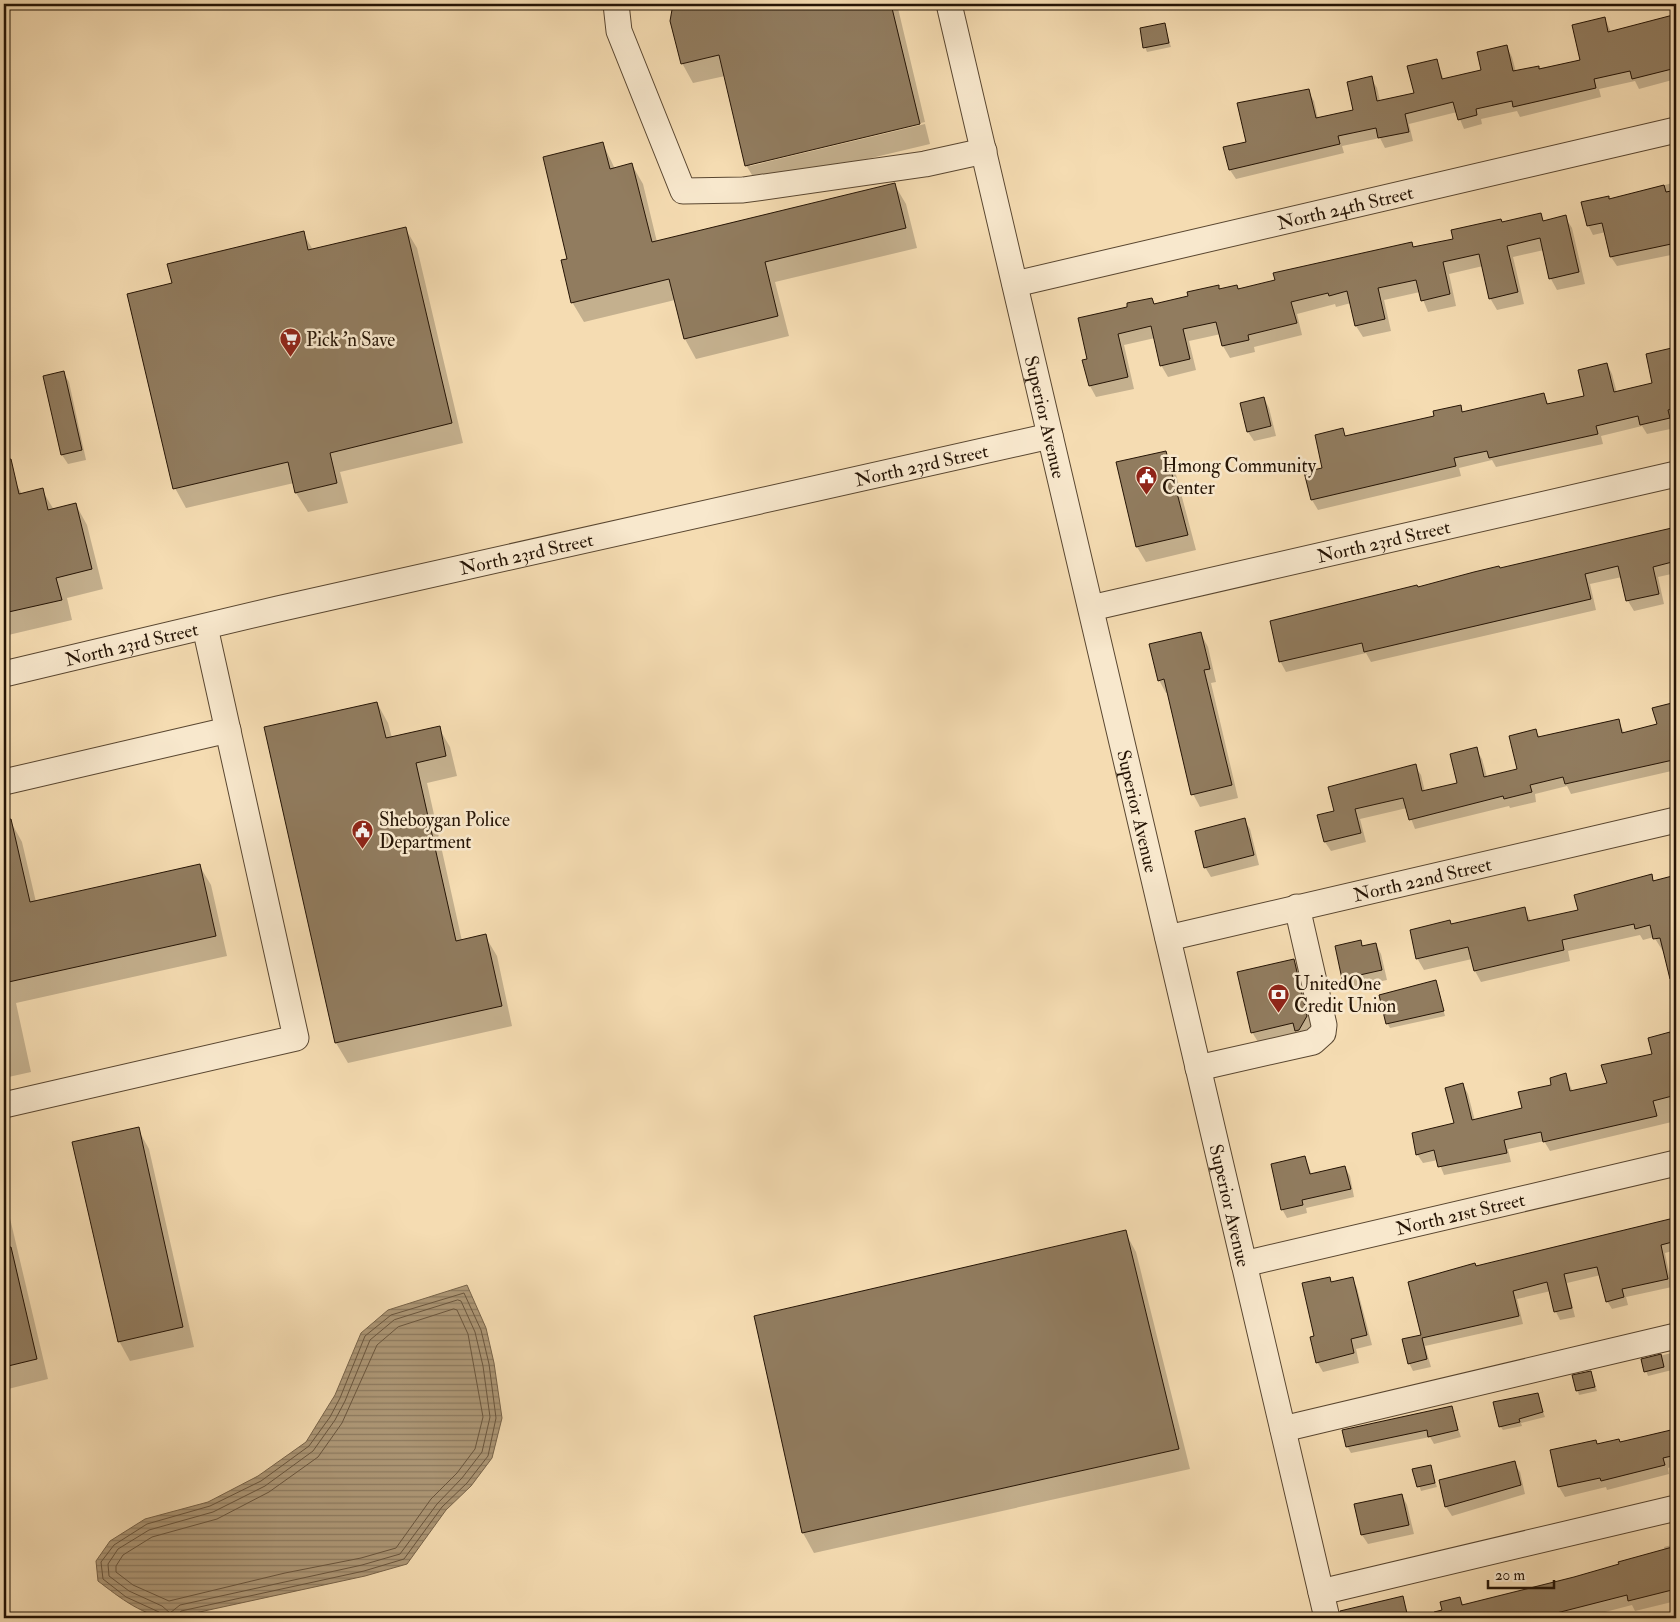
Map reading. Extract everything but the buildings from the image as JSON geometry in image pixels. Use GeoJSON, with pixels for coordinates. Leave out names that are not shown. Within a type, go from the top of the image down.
{"type":"FeatureCollection","features":[{"type":"Feature","properties":{"kind":"street"},"geometry":{"type":"LineString","coordinates":[[616,4],[619,31],[683,191],[743,190],[925,164],[984,151]]}},
{"type":"Feature","properties":{"kind":"street","name":"Superior Avenue"},"geometry":{"type":"LineString","coordinates":[[949,4],[1327,1618]]}},
{"type":"Feature","properties":{"kind":"street","name":"North 24th Street"},"geometry":{"type":"LineString","coordinates":[[1015,284],[1676,130]]}},
{"type":"Feature","properties":{"kind":"street","name":"North 23rd Street"},"geometry":{"type":"LineString","coordinates":[[4,674],[1050,436]]}},
{"type":"Feature","properties":{"kind":"street","name":"North 23rd Street"},"geometry":{"type":"LineString","coordinates":[[1091,608],[1676,474]]}},
{"type":"Feature","properties":{"kind":"street"},"geometry":{"type":"LineString","coordinates":[[4,1105],[296,1038],[204,627]]}},
{"type":"Feature","properties":{"kind":"street"},"geometry":{"type":"LineString","coordinates":[[4,782],[228,730]]}},
{"type":"Feature","properties":{"kind":"street","name":"North 22nd Street"},"geometry":{"type":"LineString","coordinates":[[1168,938],[1676,820]]}},
{"type":"Feature","properties":{"kind":"street"},"geometry":{"type":"LineString","coordinates":[[1198,1068],[1313,1042],[1323,1033],[1324,1025],[1297,907]]}},
{"type":"Feature","properties":{"kind":"street","name":"North 21st Street"},"geometry":{"type":"LineString","coordinates":[[1244,1264],[1676,1163]]}},
{"type":"Feature","properties":{"kind":"street"},"geometry":{"type":"LineString","coordinates":[[1283,1429],[1676,1336]]}},
{"type":"Feature","properties":{"kind":"street"},"geometry":{"type":"LineString","coordinates":[[1321,1592],[1676,1508]]}},
{"type":"Feature","properties":{"kind":"water"},"geometry":{"type":"Polygon","coordinates":[[[467,1285],[486,1328],[494,1363],[502,1418],[492,1458],[471,1486],[446,1510],[407,1564],[365,1576],[172,1618],[142,1611],[98,1581],[96,1561],[110,1541],[145,1519],[208,1502],[258,1476],[306,1442],[335,1395],[361,1333],[388,1310],[467,1285]]]}},
{"type":"Feature","properties":{"kind":"place","name":"Pick 'n Save"},"geometry":{"type":"Point","coordinates":[290,358]}},
{"type":"Feature","properties":{"kind":"place","name":"Hmong Community Center"},"geometry":{"type":"Point","coordinates":[1146,495]}},
{"type":"Feature","properties":{"kind":"place","name":"Sheboygan Police Department"},"geometry":{"type":"Point","coordinates":[363,849]}},
{"type":"Feature","properties":{"kind":"place","name":"UnitedOne Credit Union"},"geometry":{"type":"Point","coordinates":[1278,1013]}}]}
